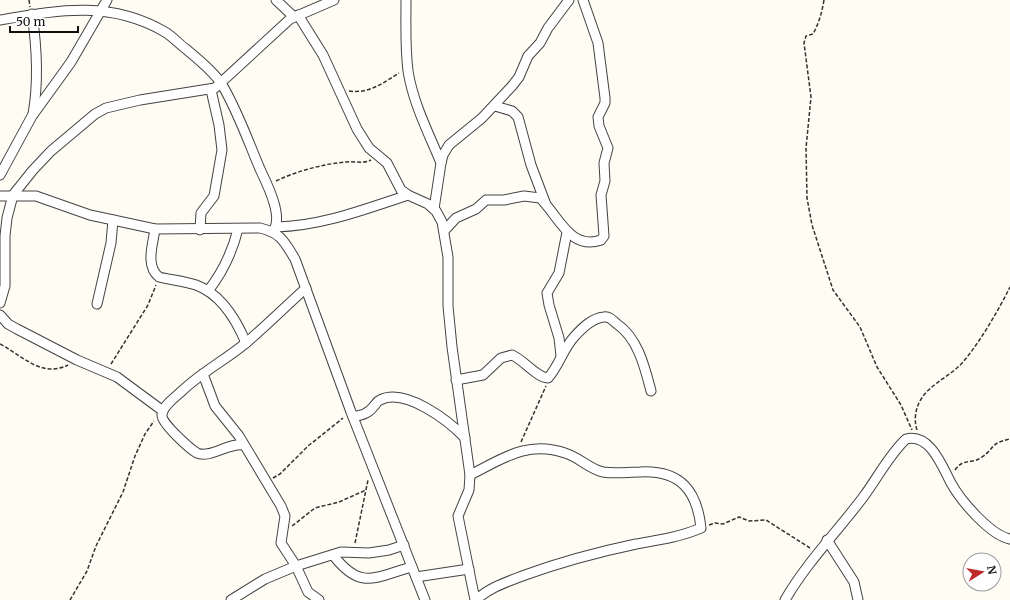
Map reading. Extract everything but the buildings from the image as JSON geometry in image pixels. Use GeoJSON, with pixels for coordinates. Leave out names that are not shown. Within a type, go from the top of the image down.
{"type":"FeatureCollection","features":[{"type":"Feature","properties":{"kind":"street"},"geometry":{"type":"LineString","coordinates":[[0,175],[32,116],[71,62],[106,0]]}},
{"type":"Feature","properties":{"kind":"street"},"geometry":{"type":"LineString","coordinates":[[276,0],[296,16],[323,55],[357,129],[369,148],[387,163],[401,190],[408,195],[420,199],[434,209],[442,222],[448,257],[448,306],[456,380],[470,475],[469,490],[458,516],[476,600],[485,592],[496,586],[548,566],[583,556],[682,535],[701,528],[696,502],[692,494],[679,481],[655,472],[598,471],[573,456],[558,451],[525,449],[515,452],[470,475]]}},
{"type":"Feature","properties":{"kind":"street"},"geometry":{"type":"LineString","coordinates":[[0,303],[6,286],[5,236],[13,196],[33,170],[51,152],[95,114],[121,104],[212,90],[296,16],[334,0]]}},
{"type":"Feature","properties":{"kind":"street"},"geometry":{"type":"LineString","coordinates":[[406,0],[406,47],[408,67],[421,115],[441,163]]}},
{"type":"Feature","properties":{"kind":"street"},"geometry":{"type":"LineString","coordinates":[[434,209],[441,163],[443,155],[449,145],[495,106],[516,81],[528,56],[540,43],[548,28],[569,0]]}},
{"type":"Feature","properties":{"kind":"street"},"geometry":{"type":"LineString","coordinates":[[444,232],[456,218],[476,209],[486,200],[504,200],[524,196],[540,198],[567,232],[576,238],[591,242],[601,240],[605,229],[601,195],[605,181],[604,164],[608,148],[599,126],[598,116],[605,103],[605,92],[601,74],[598,43],[583,0]]}},
{"type":"Feature","properties":{"kind":"street"},"geometry":{"type":"LineString","coordinates":[[0,20],[63,10],[101,8],[139,18],[165,32],[195,57],[220,83],[268,186],[277,216],[275,229],[295,259],[352,414],[425,600]]}},
{"type":"Feature","properties":{"kind":"street"},"geometry":{"type":"LineString","coordinates":[[32,14],[38,75],[37,93],[32,116]]}},
{"type":"Feature","properties":{"kind":"street"},"geometry":{"type":"LineString","coordinates":[[200,230],[201,213],[214,196],[222,150],[212,90]]}},
{"type":"Feature","properties":{"kind":"street"},"geometry":{"type":"LineString","coordinates":[[495,106],[512,111],[518,117],[531,165],[545,203]]}},
{"type":"Feature","properties":{"kind":"street"},"geometry":{"type":"LineString","coordinates":[[0,196],[36,196],[90,216],[155,230],[200,230],[275,229],[324,221],[408,195]]}},
{"type":"Feature","properties":{"kind":"street"},"geometry":{"type":"LineString","coordinates":[[97,304],[111,243],[113,220]]}},
{"type":"Feature","properties":{"kind":"street"},"geometry":{"type":"LineString","coordinates":[[208,292],[221,275],[229,260],[238,229]]}},
{"type":"Feature","properties":{"kind":"street"},"geometry":{"type":"LineString","coordinates":[[155,230],[151,267],[154,273],[159,277],[196,285],[208,292],[229,310],[246,342]]}},
{"type":"Feature","properties":{"kind":"street"},"geometry":{"type":"LineString","coordinates":[[561,356],[559,338],[547,293],[559,273],[567,232]]}},
{"type":"Feature","properties":{"kind":"street"},"geometry":{"type":"LineString","coordinates":[[162,413],[185,388],[246,342],[306,288]]}},
{"type":"Feature","properties":{"kind":"street"},"geometry":{"type":"LineString","coordinates":[[0,315],[8,324],[77,360],[117,377],[162,413],[167,425],[197,452],[209,453],[234,444],[244,445]]}},
{"type":"Feature","properties":{"kind":"street"},"geometry":{"type":"LineString","coordinates":[[456,380],[483,375],[501,358],[512,355],[526,363],[542,376],[548,378],[571,340],[592,321],[605,317],[611,318],[627,332],[645,368],[651,391]]}},
{"type":"Feature","properties":{"kind":"street"},"geometry":{"type":"LineString","coordinates":[[203,374],[215,406],[240,436],[281,506],[284,516],[284,530],[281,543],[296,566],[304,586],[308,592],[319,600]]}},
{"type":"Feature","properties":{"kind":"street"},"geometry":{"type":"LineString","coordinates":[[352,414],[369,412],[380,400],[394,397],[401,398],[412,401],[442,417],[465,438]]}},
{"type":"Feature","properties":{"kind":"street"},"geometry":{"type":"LineString","coordinates":[[785,600],[800,576],[827,540],[865,494],[906,439],[918,439],[936,456],[966,504],[990,529],[999,536],[1010,539]]}},
{"type":"Feature","properties":{"kind":"street"},"geometry":{"type":"LineString","coordinates":[[827,540],[854,582],[858,600]]}},
{"type":"Feature","properties":{"kind":"street"},"geometry":{"type":"LineString","coordinates":[[233,600],[265,579],[296,566],[333,555],[354,552],[379,552],[404,546]]}},
{"type":"Feature","properties":{"kind":"street"},"geometry":{"type":"LineString","coordinates":[[333,555],[346,571],[362,579],[370,579],[412,566]]}},
{"type":"Feature","properties":{"kind":"street"},"geometry":{"type":"LineString","coordinates":[[416,577],[469,569]]}},
{"type":"Feature","properties":{"kind":"path"},"geometry":{"type":"LineString","coordinates":[[824,0],[822,14],[816,29],[813,34],[806,36],[804,43],[811,97],[806,148],[808,198],[812,225],[835,294],[860,327],[877,367],[901,405],[918,439]]}},
{"type":"Feature","properties":{"kind":"path"},"geometry":{"type":"LineString","coordinates":[[338,88],[351,92],[370,90],[408,67]]}},
{"type":"Feature","properties":{"kind":"path"},"geometry":{"type":"LineString","coordinates":[[268,186],[306,171],[346,162],[365,163],[379,156]]}},
{"type":"Feature","properties":{"kind":"path"},"geometry":{"type":"LineString","coordinates":[[106,372],[148,305],[159,277]]}},
{"type":"Feature","properties":{"kind":"path"},"geometry":{"type":"LineString","coordinates":[[918,439],[915,424],[916,410],[921,399],[929,390],[962,363],[1010,287]]}},
{"type":"Feature","properties":{"kind":"path"},"geometry":{"type":"LineString","coordinates":[[0,344],[31,362],[49,370],[60,369],[77,360]]}},
{"type":"Feature","properties":{"kind":"path"},"geometry":{"type":"LineString","coordinates":[[515,452],[541,400],[548,378]]}},
{"type":"Feature","properties":{"kind":"path"},"geometry":{"type":"LineString","coordinates":[[70,600],[87,571],[96,546],[123,492],[145,434],[153,422],[162,413]]}},
{"type":"Feature","properties":{"kind":"path"},"geometry":{"type":"LineString","coordinates":[[266,481],[280,474],[308,446],[352,414]]}},
{"type":"Feature","properties":{"kind":"path"},"geometry":{"type":"LineString","coordinates":[[951,482],[955,476],[954,471],[962,462],[981,458],[992,445],[1010,439]]}},
{"type":"Feature","properties":{"kind":"path"},"geometry":{"type":"LineString","coordinates":[[354,552],[372,463]]}},
{"type":"Feature","properties":{"kind":"path"},"geometry":{"type":"LineString","coordinates":[[284,530],[294,525],[308,512],[315,508],[339,502],[366,490]]}},
{"type":"Feature","properties":{"kind":"path"},"geometry":{"type":"LineString","coordinates":[[701,528],[715,523],[723,524],[740,517],[749,521],[766,520],[818,553]]}}]}
